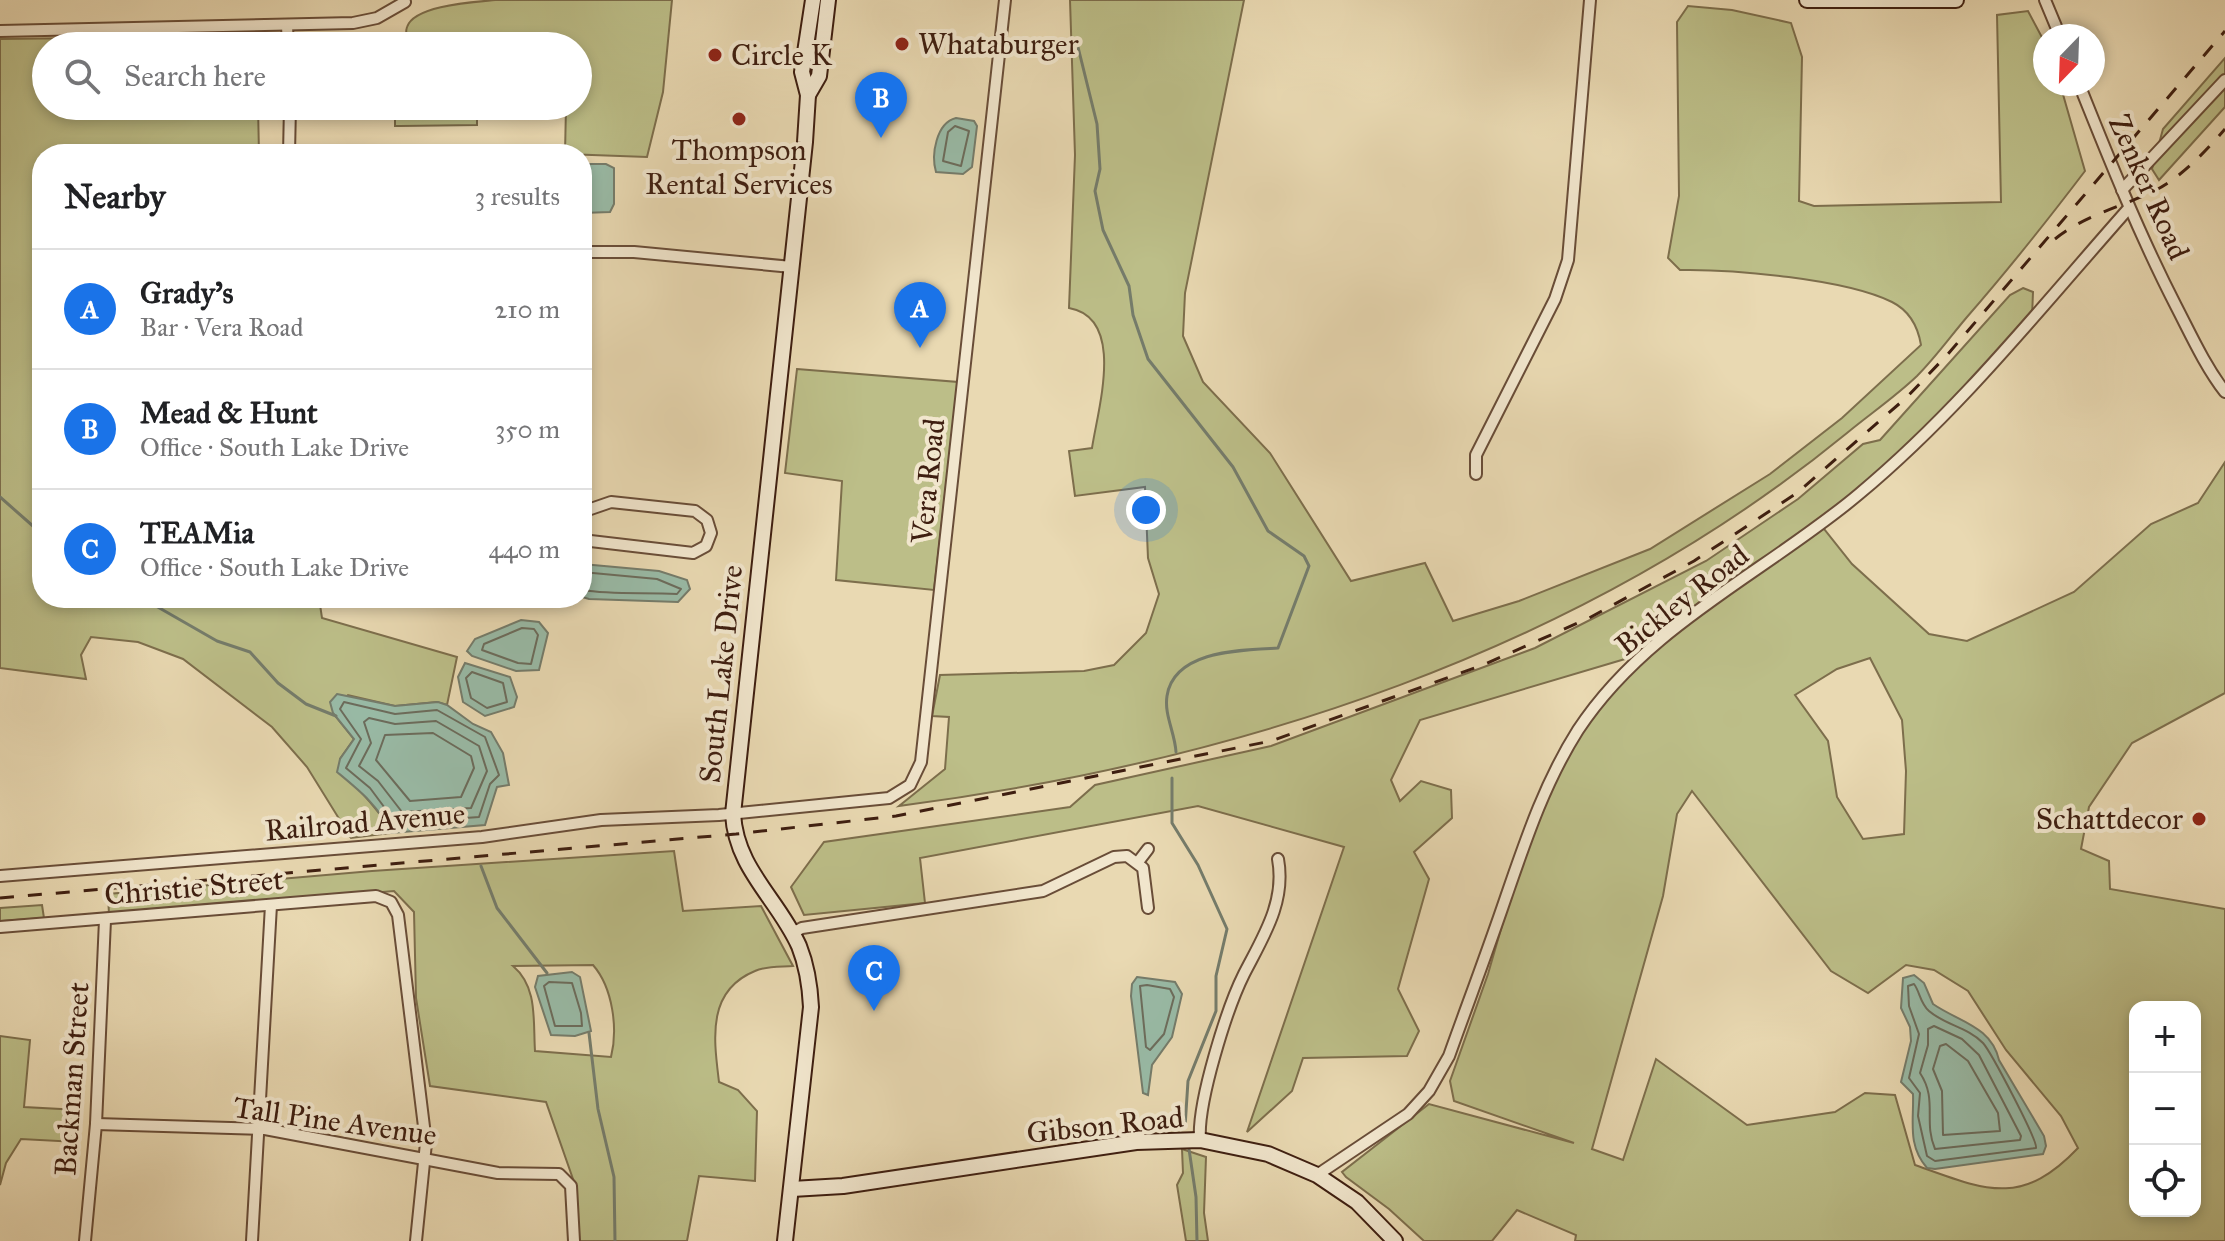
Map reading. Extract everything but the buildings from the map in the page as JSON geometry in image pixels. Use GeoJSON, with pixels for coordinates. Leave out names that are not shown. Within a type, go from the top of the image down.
{"type":"FeatureCollection","features":[{"type":"Feature","properties":{"kind":"main road","name":"South Lake Drive"},"geometry":{"type":"LineString","coordinates":[[785,1241],[811,1007],[806,967],[792,933],[746,865],[733,814],[792,267],[808,95],[802,72],[813,0]]}},
{"type":"Feature","properties":{"kind":"main road","name":"South Lake Drive"},"geometry":{"type":"LineString","coordinates":[[808,95],[819,76],[828,0]]}},
{"type":"Feature","properties":{"kind":"main road"},"geometry":{"type":"LineString","coordinates":[[1807,0],[1956,0]]}},
{"type":"Feature","properties":{"kind":"main road","name":"Gibson Road"},"geometry":{"type":"LineString","coordinates":[[792,1189],[843,1186],[1136,1142],[1200,1140],[1268,1154],[1317,1175],[1357,1202],[1395,1241]]}},
{"type":"Feature","properties":{"kind":"street","name":"Vera Road"},"geometry":{"type":"LineString","coordinates":[[733,814],[897,796],[910,785],[921,762],[1005,0]]}},
{"type":"Feature","properties":{"kind":"street"},"geometry":{"type":"LineString","coordinates":[[1476,474],[1476,455],[1555,299],[1568,260],[1590,0]]}},
{"type":"Feature","properties":{"kind":"street"},"geometry":{"type":"LineString","coordinates":[[2045,0],[2055,24]]}},
{"type":"Feature","properties":{"kind":"street"},"geometry":{"type":"LineString","coordinates":[[0,31],[287,26],[365,21],[408,1]]}},
{"type":"Feature","properties":{"kind":"street"},"geometry":{"type":"LineString","coordinates":[[287,26],[287,32]]}},
{"type":"Feature","properties":{"kind":"street"},"geometry":{"type":"LineString","coordinates":[[2122,190],[2225,80]]}},
{"type":"Feature","properties":{"kind":"street","name":"Zenker Road"},"geometry":{"type":"LineString","coordinates":[[2084,96],[2129,208],[2207,366],[2225,392]]}},
{"type":"Feature","properties":{"kind":"street"},"geometry":{"type":"LineString","coordinates":[[289,144],[290,120]]}},
{"type":"Feature","properties":{"kind":"street","name":"Bickley Road"},"geometry":{"type":"LineString","coordinates":[[1317,1175],[1408,1114],[1438,1076],[1449,1056],[1548,785],[1579,729],[1613,685],[1663,637],[1810,533],[1896,461],[1966,392],[2129,208]]}},
{"type":"Feature","properties":{"kind":"street"},"geometry":{"type":"LineString","coordinates":[[592,252],[634,252],[792,267]]}},
{"type":"Feature","properties":{"kind":"street"},"geometry":{"type":"LineString","coordinates":[[592,509],[611,502],[695,511],[707,520],[711,533],[706,546],[693,553],[592,541]]}},
{"type":"Feature","properties":{"kind":"street","name":"Railroad Avenue"},"geometry":{"type":"LineString","coordinates":[[0,876],[482,837],[601,820],[733,814]]}},
{"type":"Feature","properties":{"kind":"street"},"geometry":{"type":"LineString","coordinates":[[1138,862],[1148,849]]}},
{"type":"Feature","properties":{"kind":"street"},"geometry":{"type":"LineString","coordinates":[[792,933],[802,928],[1043,891],[1114,857],[1127,856],[1138,862],[1146,876],[1148,908]]}},
{"type":"Feature","properties":{"kind":"street"},"geometry":{"type":"LineString","coordinates":[[1200,1140],[1199,1124],[1212,1069],[1243,975],[1264,941],[1281,888],[1278,859]]}},
{"type":"Feature","properties":{"kind":"street","name":"Christie Street"},"geometry":{"type":"LineString","coordinates":[[0,927],[376,896],[391,902],[398,915],[426,1159]]}},
{"type":"Feature","properties":{"kind":"street"},"geometry":{"type":"LineString","coordinates":[[252,1241],[271,905]]}},
{"type":"Feature","properties":{"kind":"street","name":"Backman Street"},"geometry":{"type":"LineString","coordinates":[[85,1241],[96,1124],[105,920]]}},
{"type":"Feature","properties":{"kind":"street","name":"Tall Pine Avenue"},"geometry":{"type":"LineString","coordinates":[[96,1124],[259,1129],[498,1173],[564,1175],[571,1186],[574,1241]]}},
{"type":"Feature","properties":{"kind":"street"},"geometry":{"type":"LineString","coordinates":[[416,1241],[426,1159]]}},
{"type":"Feature","properties":{"kind":"green space"},"geometry":{"type":"Polygon","coordinates":[[[495,0],[672,0],[663,92],[647,157],[592,155],[592,144],[565,144],[566,120],[592,120],[592,32],[406,32],[412,20],[421,14],[460,4],[495,0]]]}},
{"type":"Feature","properties":{"kind":"green space"},"geometry":{"type":"Polygon","coordinates":[[[1070,0],[1244,0],[1185,293],[1183,336],[1203,382],[1270,453],[1351,581],[1425,563],[1453,621],[1519,601],[1650,549],[1770,474],[1842,418],[1921,345],[1918,332],[1904,310],[1872,294],[1789,277],[1680,270],[1668,258],[1679,196],[1677,22],[1688,6],[1732,10],[1791,23],[1802,57],[1799,201],[1814,206],[2001,202],[1997,15],[2028,11],[2035,24],[2033,96],[2063,96],[2085,171],[2042,227],[1909,384],[1743,510],[1634,577],[1519,636],[1400,685],[1277,726],[1152,760],[1026,786],[899,806],[945,769],[949,717],[932,716],[940,675],[1084,671],[1114,665],[1146,633],[1159,594],[1148,558],[1145,487],[1075,496],[1069,451],[1092,448],[1104,367],[1103,346],[1097,328],[1087,315],[1069,308],[1075,155],[1070,0]]]}},
{"type":"Feature","properties":{"kind":"green space"},"geometry":{"type":"Polygon","coordinates":[[[0,39],[32,39],[32,120],[258,120],[259,144],[32,144],[32,608],[320,608],[322,618],[457,657],[447,705],[437,702],[395,706],[348,695],[333,713],[354,739],[340,759],[391,833],[351,838],[307,767],[272,727],[183,659],[138,642],[91,637],[81,655],[86,679],[0,668],[0,39]]]}},
{"type":"Feature","properties":{"kind":"green space"},"geometry":{"type":"Polygon","coordinates":[[[2225,58],[2225,107],[2159,180],[2152,169],[2163,129],[2225,58]]]}},
{"type":"Feature","properties":{"kind":"green space"},"geometry":{"type":"Polygon","coordinates":[[[395,120],[477,120],[477,125],[395,126],[395,120]]]}},
{"type":"Feature","properties":{"kind":"green space"},"geometry":{"type":"Polygon","coordinates":[[[2023,288],[2033,292],[2032,317],[1966,392],[1821,525],[1852,564],[1929,634],[1967,641],[2074,592],[2151,524],[2198,503],[2225,462],[2225,693],[2132,743],[2089,807],[2081,849],[2109,861],[2110,889],[2225,909],[2225,1241],[1575,1241],[1576,1235],[1517,1210],[1492,1241],[1424,1241],[1389,1209],[1346,1177],[1342,1172],[1429,1104],[1574,1143],[1454,1101],[1450,1081],[1488,974],[1532,822],[1579,729],[1642,654],[1420,720],[1391,780],[1400,801],[1421,781],[1451,790],[1452,818],[1414,852],[1429,879],[1398,989],[1419,1031],[1407,1056],[1303,1058],[1292,1091],[1247,1132],[1344,847],[1198,806],[920,858],[925,903],[804,915],[791,887],[824,842],[1070,807],[1095,785],[1271,746],[1535,648],[1706,561],[1798,499],[1863,444],[1880,440],[2010,295],[2023,288]],[[1870,658],[1837,669],[1795,695],[1828,741],[1837,797],[1863,839],[1904,834],[1906,771],[1902,720],[1870,658]],[[1692,791],[1677,814],[1663,896],[1592,1149],[1623,1160],[1656,1059],[1747,1125],[1835,1112],[1865,1093],[1895,1095],[1915,1165],[1982,1186],[2020,1186],[2038,1179],[2058,1167],[2078,1148],[2061,1116],[2006,1050],[1968,991],[1934,970],[1906,965],[1868,993],[1831,971],[1692,791]]]}},
{"type":"Feature","properties":{"kind":"green space"},"geometry":{"type":"Polygon","coordinates":[[[797,369],[958,382],[934,590],[836,580],[842,481],[785,473],[797,369]]]}},
{"type":"Feature","properties":{"kind":"green space"},"geometry":{"type":"Polygon","coordinates":[[[674,851],[683,911],[761,906],[793,966],[759,969],[739,980],[721,1004],[715,1034],[719,1082],[738,1090],[757,1111],[755,1181],[699,1176],[687,1241],[578,1241],[574,1182],[546,1102],[430,1086],[416,998],[414,912],[394,891],[109,915],[108,894],[372,871],[674,851]],[[593,965],[513,966],[521,974],[530,994],[535,1051],[611,1057],[614,1022],[600,974],[593,965]]]}},
{"type":"Feature","properties":{"kind":"green space"},"geometry":{"type":"Polygon","coordinates":[[[42,905],[44,918],[0,921],[0,908],[42,905]]]}},
{"type":"Feature","properties":{"kind":"green space"},"geometry":{"type":"Polygon","coordinates":[[[0,1036],[30,1040],[24,1107],[79,1110],[77,1142],[21,1139],[6,1163],[0,1185],[0,1036]]]}},
{"type":"Feature","properties":{"kind":"green space"},"geometry":{"type":"Polygon","coordinates":[[[1182,1149],[1206,1157],[1204,1213],[1208,1241],[1186,1241],[1177,1185],[1183,1173],[1182,1149]]]}},
{"type":"Feature","properties":{"kind":"water"},"geometry":{"type":"Polygon","coordinates":[[[956,118],[974,121],[977,126],[972,167],[963,174],[936,172],[934,157],[937,140],[944,126],[956,118]]]}},
{"type":"Feature","properties":{"kind":"water"},"geometry":{"type":"Polygon","coordinates":[[[592,164],[606,164],[614,168],[614,204],[610,212],[592,213],[592,164]]]}},
{"type":"Feature","properties":{"kind":"water"},"geometry":{"type":"Polygon","coordinates":[[[592,565],[659,571],[687,580],[690,589],[678,602],[592,599],[592,565]]]}},
{"type":"Feature","properties":{"kind":"water"},"geometry":{"type":"Polygon","coordinates":[[[521,620],[539,622],[548,633],[539,670],[516,671],[472,656],[467,651],[475,639],[521,620]]]}},
{"type":"Feature","properties":{"kind":"water"},"geometry":{"type":"Polygon","coordinates":[[[465,663],[510,677],[517,697],[514,707],[485,716],[463,702],[458,677],[465,663]]]}},
{"type":"Feature","properties":{"kind":"water"},"geometry":{"type":"Polygon","coordinates":[[[337,694],[395,706],[438,702],[491,732],[503,753],[509,785],[497,787],[485,825],[391,833],[375,807],[337,772],[340,759],[354,739],[333,713],[330,702],[337,694]]]}},
{"type":"Feature","properties":{"kind":"water"},"geometry":{"type":"Polygon","coordinates":[[[572,972],[580,977],[591,1031],[575,1036],[551,1035],[535,987],[538,976],[572,972]]]}},
{"type":"Feature","properties":{"kind":"water"},"geometry":{"type":"Polygon","coordinates":[[[1914,975],[1924,983],[1933,1004],[1973,1026],[1989,1039],[2044,1136],[2046,1146],[2043,1154],[1927,1168],[1914,1142],[1913,1094],[1901,1082],[1911,1041],[1910,1027],[1901,1008],[1903,978],[1914,975]]]}},
{"type":"Feature","properties":{"kind":"water"},"geometry":{"type":"Polygon","coordinates":[[[1137,977],[1175,982],[1182,994],[1172,1037],[1152,1065],[1148,1095],[1143,1093],[1131,996],[1132,984],[1137,977]]]}},
{"type":"Feature","properties":{"kind":"waterway"},"geometry":{"type":"LineString","coordinates":[[1078,47],[1097,124],[1100,169],[1095,191],[1103,230],[1129,286],[1133,315],[1148,359],[1233,467],[1268,531],[1304,556],[1309,566],[1278,648],[1212,656],[1182,669],[1172,681],[1166,703],[1176,752]]}},
{"type":"Feature","properties":{"kind":"waterway"},"geometry":{"type":"LineString","coordinates":[[0,497],[32,525]]}},
{"type":"Feature","properties":{"kind":"waterway"},"geometry":{"type":"LineString","coordinates":[[159,608],[217,641],[250,652],[278,683],[306,704],[336,716]]}},
{"type":"Feature","properties":{"kind":"waterway"},"geometry":{"type":"LineString","coordinates":[[1172,778],[1172,823],[1198,865],[1227,929],[1216,976],[1216,1011],[1188,1081],[1185,1127]]}},
{"type":"Feature","properties":{"kind":"waterway"},"geometry":{"type":"LineString","coordinates":[[481,866],[497,908],[547,973]]}},
{"type":"Feature","properties":{"kind":"waterway"},"geometry":{"type":"LineString","coordinates":[[589,1033],[598,1109],[614,1177],[615,1241]]}},
{"type":"Feature","properties":{"kind":"waterway"},"geometry":{"type":"LineString","coordinates":[[1189,1149],[1196,1197],[1197,1241]]}},
{"type":"Feature","properties":{"kind":"railway"},"geometry":{"type":"LineString","coordinates":[[0,898],[736,834],[896,816],[1271,741],[1483,665],[1589,618],[1694,561],[1797,493],[1907,397],[1948,354],[2225,31]]}},
{"type":"Feature","properties":{"kind":"railway"},"geometry":{"type":"LineString","coordinates":[[2055,239],[2089,218],[2171,181],[2200,157],[2225,129]]}},
{"type":"Feature","properties":{"kind":"place","name":"Whataburger"},"geometry":{"type":"Point","coordinates":[902,44]}},
{"type":"Feature","properties":{"kind":"place","name":"Circle K"},"geometry":{"type":"Point","coordinates":[715,55]}},
{"type":"Feature","properties":{"kind":"place","name":"Thompson Rental Services"},"geometry":{"type":"Point","coordinates":[739,119]}},
{"type":"Feature","properties":{"kind":"place","name":"Mead & Hunt"},"geometry":{"type":"Point","coordinates":[881,138]}},
{"type":"Feature","properties":{"kind":"place","name":"Grady's"},"geometry":{"type":"Point","coordinates":[920,348]}},
{"type":"Feature","properties":{"kind":"place","name":"Schattdecor"},"geometry":{"type":"Point","coordinates":[2199,819]}},
{"type":"Feature","properties":{"kind":"place","name":"TEAMia"},"geometry":{"type":"Point","coordinates":[874,1011]}}]}
